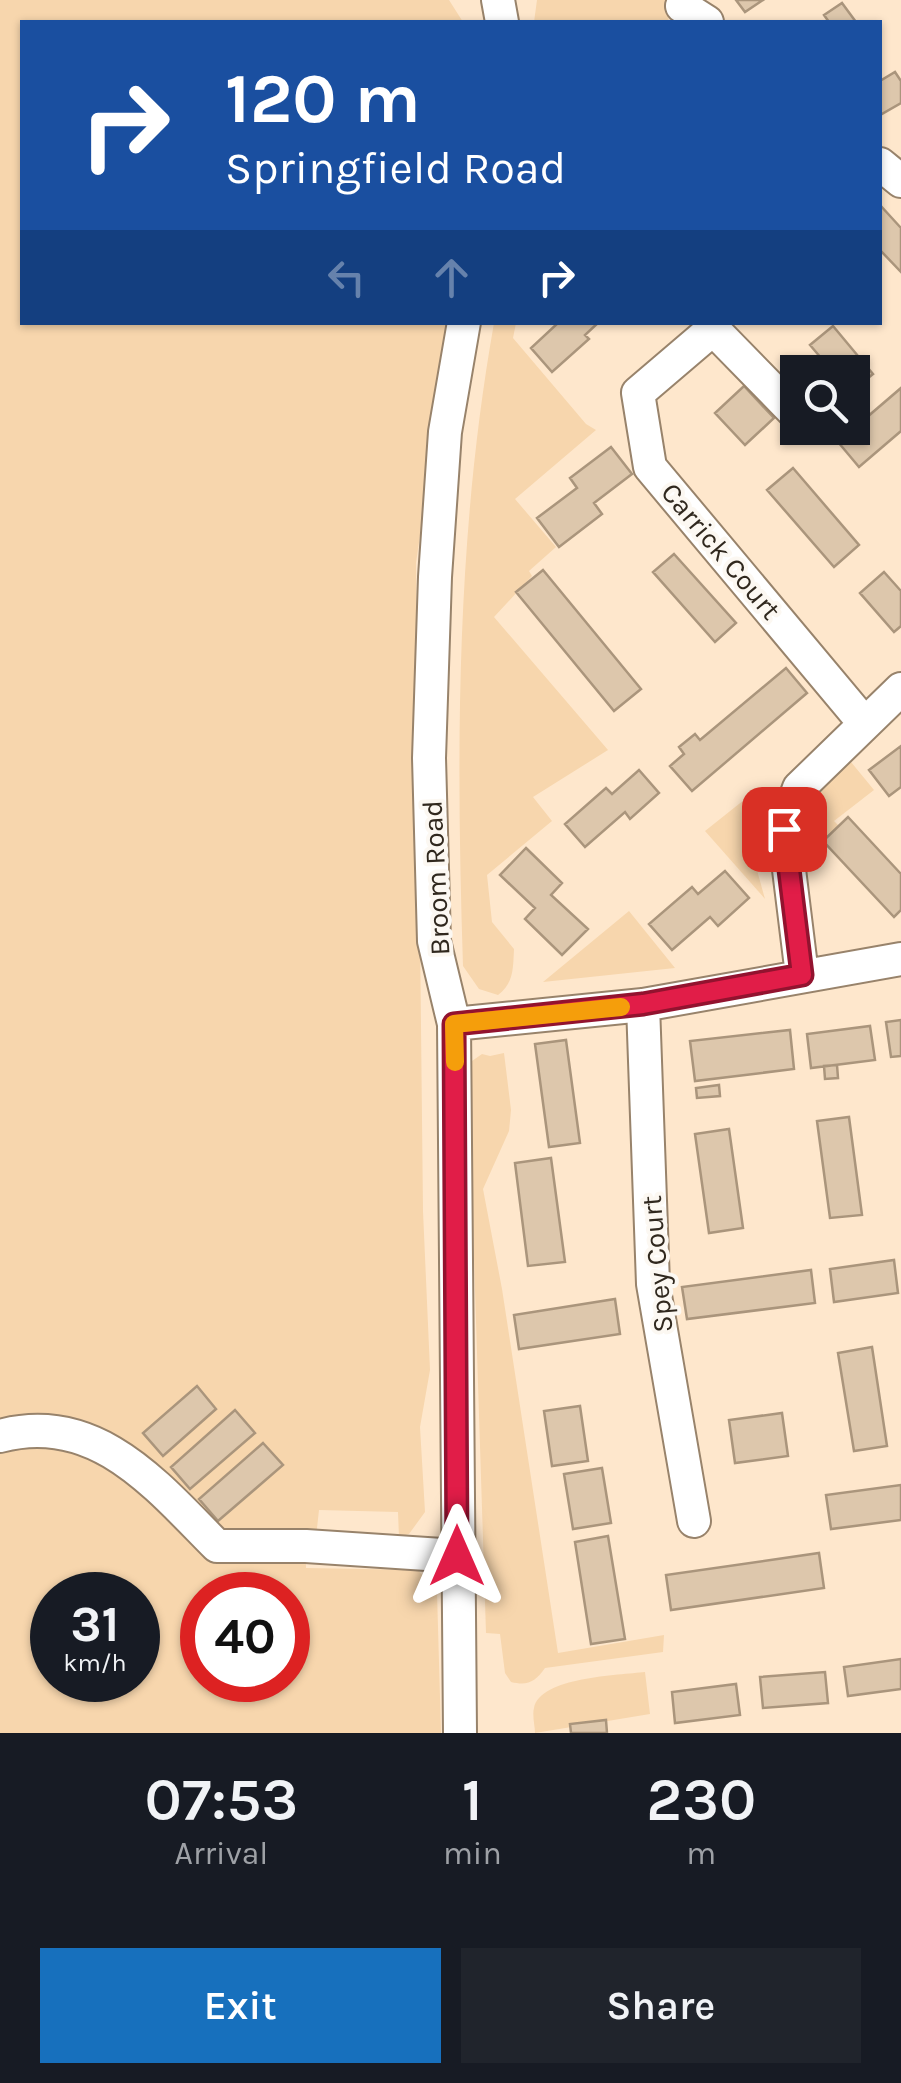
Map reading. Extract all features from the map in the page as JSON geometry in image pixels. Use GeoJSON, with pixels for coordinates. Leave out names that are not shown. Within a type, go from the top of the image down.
{"type":"FeatureCollection","features":[{"type":"Feature","properties":{"kind":"street","name":"Broom Road"},"geometry":{"type":"LineString","coordinates":[[460,1733],[454,1024],[434,941],[429,758],[444,432],[463,325]]}},
{"type":"Feature","properties":{"kind":"street","name":"Carrick Court"},"geometry":{"type":"LineString","coordinates":[[780,397],[713,328],[638,393],[650,468],[864,724]]}},
{"type":"Feature","properties":{"kind":"street"},"geometry":{"type":"LineString","coordinates":[[802,975],[784,829],[799,788],[901,689]]}},
{"type":"Feature","properties":{"kind":"street"},"geometry":{"type":"LineString","coordinates":[[454,1024],[643,1004],[901,959]]}},
{"type":"Feature","properties":{"kind":"street","name":"Spey Court"},"geometry":{"type":"LineString","coordinates":[[643,1004],[653,1284],[694,1520]]}},
{"type":"Feature","properties":{"kind":"street"},"geometry":{"type":"LineString","coordinates":[[0,1436],[18,1431],[72,1435],[123,1456],[218,1546],[306,1546],[457,1556]]}},
{"type":"Feature","properties":{"kind":"shaded area"},"geometry":{"type":"Polygon","coordinates":[[[0,0],[449,0],[462,20],[20,20],[20,325],[451,325],[416,563],[423,1211],[430,1370],[420,1427],[425,1512],[409,1534],[399,1537],[398,1512],[319,1510],[316,1537],[305,1537],[306,1568],[418,1570],[437,1592],[441,1733],[0,1733],[0,0]]]}},
{"type":"Feature","properties":{"kind":"shaded area"},"geometry":{"type":"Polygon","coordinates":[[[537,0],[682,0],[668,20],[534,20],[537,0]]]}},
{"type":"Feature","properties":{"kind":"shaded area"},"geometry":{"type":"Polygon","coordinates":[[[494,325],[516,325],[513,338],[586,424],[596,430],[515,499],[556,547],[529,571],[532,576],[494,617],[608,750],[533,797],[552,821],[487,875],[492,922],[514,949],[510,980],[498,995],[479,989],[463,966],[462,644],[481,403],[494,325]]]}},
{"type":"Feature","properties":{"kind":"shaded area"},"geometry":{"type":"Polygon","coordinates":[[[851,762],[874,790],[834,821],[839,826],[827,845],[808,862],[806,828],[812,804],[851,762]]]}},
{"type":"Feature","properties":{"kind":"shaded area"},"geometry":{"type":"Polygon","coordinates":[[[754,792],[767,808],[752,852],[765,899],[705,831],[754,792]]]}},
{"type":"Feature","properties":{"kind":"shaded area"},"geometry":{"type":"Polygon","coordinates":[[[629,911],[675,968],[543,982],[629,911]]]}},
{"type":"Feature","properties":{"kind":"shaded area"},"geometry":{"type":"Polygon","coordinates":[[[504,1053],[511,1110],[509,1131],[483,1189],[558,1653],[664,1635],[663,1652],[545,1668],[527,1683],[511,1682],[505,1673],[500,1634],[486,1633],[468,1071],[472,1061],[482,1054],[504,1053]]]}},
{"type":"Feature","properties":{"kind":"shaded area"},"geometry":{"type":"Polygon","coordinates":[[[645,1672],[650,1714],[535,1733],[534,1708],[550,1690],[582,1680],[645,1672]]]}},
{"type":"Feature","properties":{"kind":"building"},"geometry":{"type":"Polygon","coordinates":[[[736,0],[763,0],[745,12],[736,0]]]}},
{"type":"Feature","properties":{"kind":"building"},"geometry":{"type":"Polygon","coordinates":[[[842,3],[855,20],[828,20],[824,15],[842,3]]]}},
{"type":"Feature","properties":{"kind":"building"},"geometry":{"type":"Polygon","coordinates":[[[895,72],[901,81],[901,103],[882,114],[882,80],[895,72]]]}},
{"type":"Feature","properties":{"kind":"building"},"geometry":{"type":"Polygon","coordinates":[[[882,207],[901,228],[901,272],[882,252],[882,207]]]}},
{"type":"Feature","properties":{"kind":"building"},"geometry":{"type":"Polygon","coordinates":[[[556,325],[596,325],[585,335],[589,339],[552,372],[531,348],[556,325]]]}},
{"type":"Feature","properties":{"kind":"building"},"geometry":{"type":"Polygon","coordinates":[[[833,326],[857,355],[819,355],[810,345],[833,326]]]}},
{"type":"Feature","properties":{"kind":"building"},"geometry":{"type":"Polygon","coordinates":[[[744,386],[774,418],[745,445],[715,413],[744,386]]]}},
{"type":"Feature","properties":{"kind":"building"},"geometry":{"type":"Polygon","coordinates":[[[901,388],[901,431],[859,467],[841,445],[870,445],[870,415],[901,388]]]}},
{"type":"Feature","properties":{"kind":"building"},"geometry":{"type":"Polygon","coordinates":[[[611,447],[632,474],[594,503],[602,514],[559,547],[537,518],[577,488],[570,478],[611,447]]]}},
{"type":"Feature","properties":{"kind":"building"},"geometry":{"type":"Polygon","coordinates":[[[793,468],[859,545],[834,567],[767,490],[793,468]]]}},
{"type":"Feature","properties":{"kind":"building"},"geometry":{"type":"Polygon","coordinates":[[[674,554],[736,623],[715,642],[653,572],[674,554]]]}},
{"type":"Feature","properties":{"kind":"building"},"geometry":{"type":"Polygon","coordinates":[[[543,570],[641,689],[614,711],[516,592],[543,570]]]}},
{"type":"Feature","properties":{"kind":"building"},"geometry":{"type":"Polygon","coordinates":[[[884,572],[901,591],[901,626],[894,632],[860,593],[884,572]]]}},
{"type":"Feature","properties":{"kind":"building"},"geometry":{"type":"Polygon","coordinates":[[[786,668],[807,693],[692,791],[670,766],[684,754],[679,747],[695,734],[700,740],[786,668]]]}},
{"type":"Feature","properties":{"kind":"building"},"geometry":{"type":"Polygon","coordinates":[[[901,746],[901,787],[889,796],[869,770],[901,746]]]}},
{"type":"Feature","properties":{"kind":"building"},"geometry":{"type":"Polygon","coordinates":[[[639,770],[659,793],[630,819],[625,812],[585,847],[565,824],[606,788],[612,794],[639,770]]]}},
{"type":"Feature","properties":{"kind":"building"},"geometry":{"type":"Polygon","coordinates":[[[848,817],[901,874],[901,910],[894,917],[823,841],[848,817]]]}},
{"type":"Feature","properties":{"kind":"building"},"geometry":{"type":"Polygon","coordinates":[[[526,848],[562,883],[551,895],[588,929],[562,955],[525,919],[535,908],[500,875],[526,848]]]}},
{"type":"Feature","properties":{"kind":"building"},"geometry":{"type":"Polygon","coordinates":[[[725,871],[749,898],[718,926],[710,917],[672,950],[649,924],[692,887],[698,894],[725,871]]]}},
{"type":"Feature","properties":{"kind":"building"},"geometry":{"type":"Polygon","coordinates":[[[901,1020],[901,1056],[891,1057],[886,1022],[901,1020]]]}},
{"type":"Feature","properties":{"kind":"building"},"geometry":{"type":"Polygon","coordinates":[[[870,1026],[875,1060],[811,1068],[807,1034],[870,1026]]]}},
{"type":"Feature","properties":{"kind":"building"},"geometry":{"type":"Polygon","coordinates":[[[790,1030],[794,1069],[695,1081],[690,1041],[790,1030]]]}},
{"type":"Feature","properties":{"kind":"building"},"geometry":{"type":"Polygon","coordinates":[[[566,1040],[580,1143],[549,1147],[535,1044],[566,1040]]]}},
{"type":"Feature","properties":{"kind":"building"},"geometry":{"type":"Polygon","coordinates":[[[837,1065],[838,1078],[825,1079],[824,1066],[837,1065]]]}},
{"type":"Feature","properties":{"kind":"building"},"geometry":{"type":"Polygon","coordinates":[[[719,1085],[720,1096],[697,1098],[696,1088],[719,1085]]]}},
{"type":"Feature","properties":{"kind":"building"},"geometry":{"type":"Polygon","coordinates":[[[849,1117],[862,1215],[830,1218],[817,1121],[849,1117]]]}},
{"type":"Feature","properties":{"kind":"building"},"geometry":{"type":"Polygon","coordinates":[[[729,1129],[743,1228],[709,1233],[695,1134],[729,1129]]]}},
{"type":"Feature","properties":{"kind":"building"},"geometry":{"type":"Polygon","coordinates":[[[551,1158],[565,1262],[528,1266],[515,1163],[551,1158]]]}},
{"type":"Feature","properties":{"kind":"building"},"geometry":{"type":"Polygon","coordinates":[[[894,1260],[898,1293],[834,1302],[830,1269],[894,1260]]]}},
{"type":"Feature","properties":{"kind":"building"},"geometry":{"type":"Polygon","coordinates":[[[811,1270],[815,1303],[687,1319],[682,1287],[811,1270]]]}},
{"type":"Feature","properties":{"kind":"building"},"geometry":{"type":"Polygon","coordinates":[[[615,1299],[620,1334],[519,1349],[514,1315],[615,1299]]]}},
{"type":"Feature","properties":{"kind":"building"},"geometry":{"type":"Polygon","coordinates":[[[872,1347],[887,1446],[854,1451],[838,1353],[872,1347]]]}},
{"type":"Feature","properties":{"kind":"building"},"geometry":{"type":"Polygon","coordinates":[[[197,1386],[216,1409],[163,1456],[143,1433],[197,1386]]]}},
{"type":"Feature","properties":{"kind":"building"},"geometry":{"type":"Polygon","coordinates":[[[580,1406],[588,1461],[552,1466],[544,1411],[580,1406]]]}},
{"type":"Feature","properties":{"kind":"building"},"geometry":{"type":"Polygon","coordinates":[[[235,1410],[255,1433],[190,1489],[171,1467],[235,1410]]]}},
{"type":"Feature","properties":{"kind":"building"},"geometry":{"type":"Polygon","coordinates":[[[782,1413],[788,1456],[735,1463],[729,1420],[782,1413]]]}},
{"type":"Feature","properties":{"kind":"building"},"geometry":{"type":"Polygon","coordinates":[[[263,1443],[283,1465],[218,1521],[199,1499],[263,1443]]]}},
{"type":"Feature","properties":{"kind":"building"},"geometry":{"type":"Polygon","coordinates":[[[602,1468],[611,1523],[573,1529],[564,1474],[602,1468]]]}},
{"type":"Feature","properties":{"kind":"building"},"geometry":{"type":"Polygon","coordinates":[[[901,1485],[901,1520],[831,1529],[826,1495],[901,1485]]]}},
{"type":"Feature","properties":{"kind":"building"},"geometry":{"type":"Polygon","coordinates":[[[608,1536],[625,1639],[591,1644],[575,1542],[608,1536]]]}},
{"type":"Feature","properties":{"kind":"building"},"geometry":{"type":"Polygon","coordinates":[[[819,1553],[824,1588],[671,1610],[666,1575],[819,1553]]]}},
{"type":"Feature","properties":{"kind":"building"},"geometry":{"type":"Polygon","coordinates":[[[901,1659],[901,1689],[848,1696],[844,1667],[901,1659]]]}},
{"type":"Feature","properties":{"kind":"building"},"geometry":{"type":"Polygon","coordinates":[[[825,1672],[828,1703],[763,1708],[760,1677],[825,1672]]]}},
{"type":"Feature","properties":{"kind":"building"},"geometry":{"type":"Polygon","coordinates":[[[736,1684],[740,1715],[675,1723],[672,1692],[736,1684]]]}},
{"type":"Feature","properties":{"kind":"building"},"geometry":{"type":"Polygon","coordinates":[[[606,1720],[607,1733],[571,1733],[570,1724],[606,1720]]]}},
{"type":"Feature","properties":{"kind":"slow traffic"},"geometry":{"type":"LineString","coordinates":[[455,1062],[454,1024],[621,1007]]}},
{"type":"Feature","properties":{"kind":"route"},"geometry":{"type":"LineString","coordinates":[[457,1556],[454,1024],[643,1004],[802,975],[784,829]]}}]}
